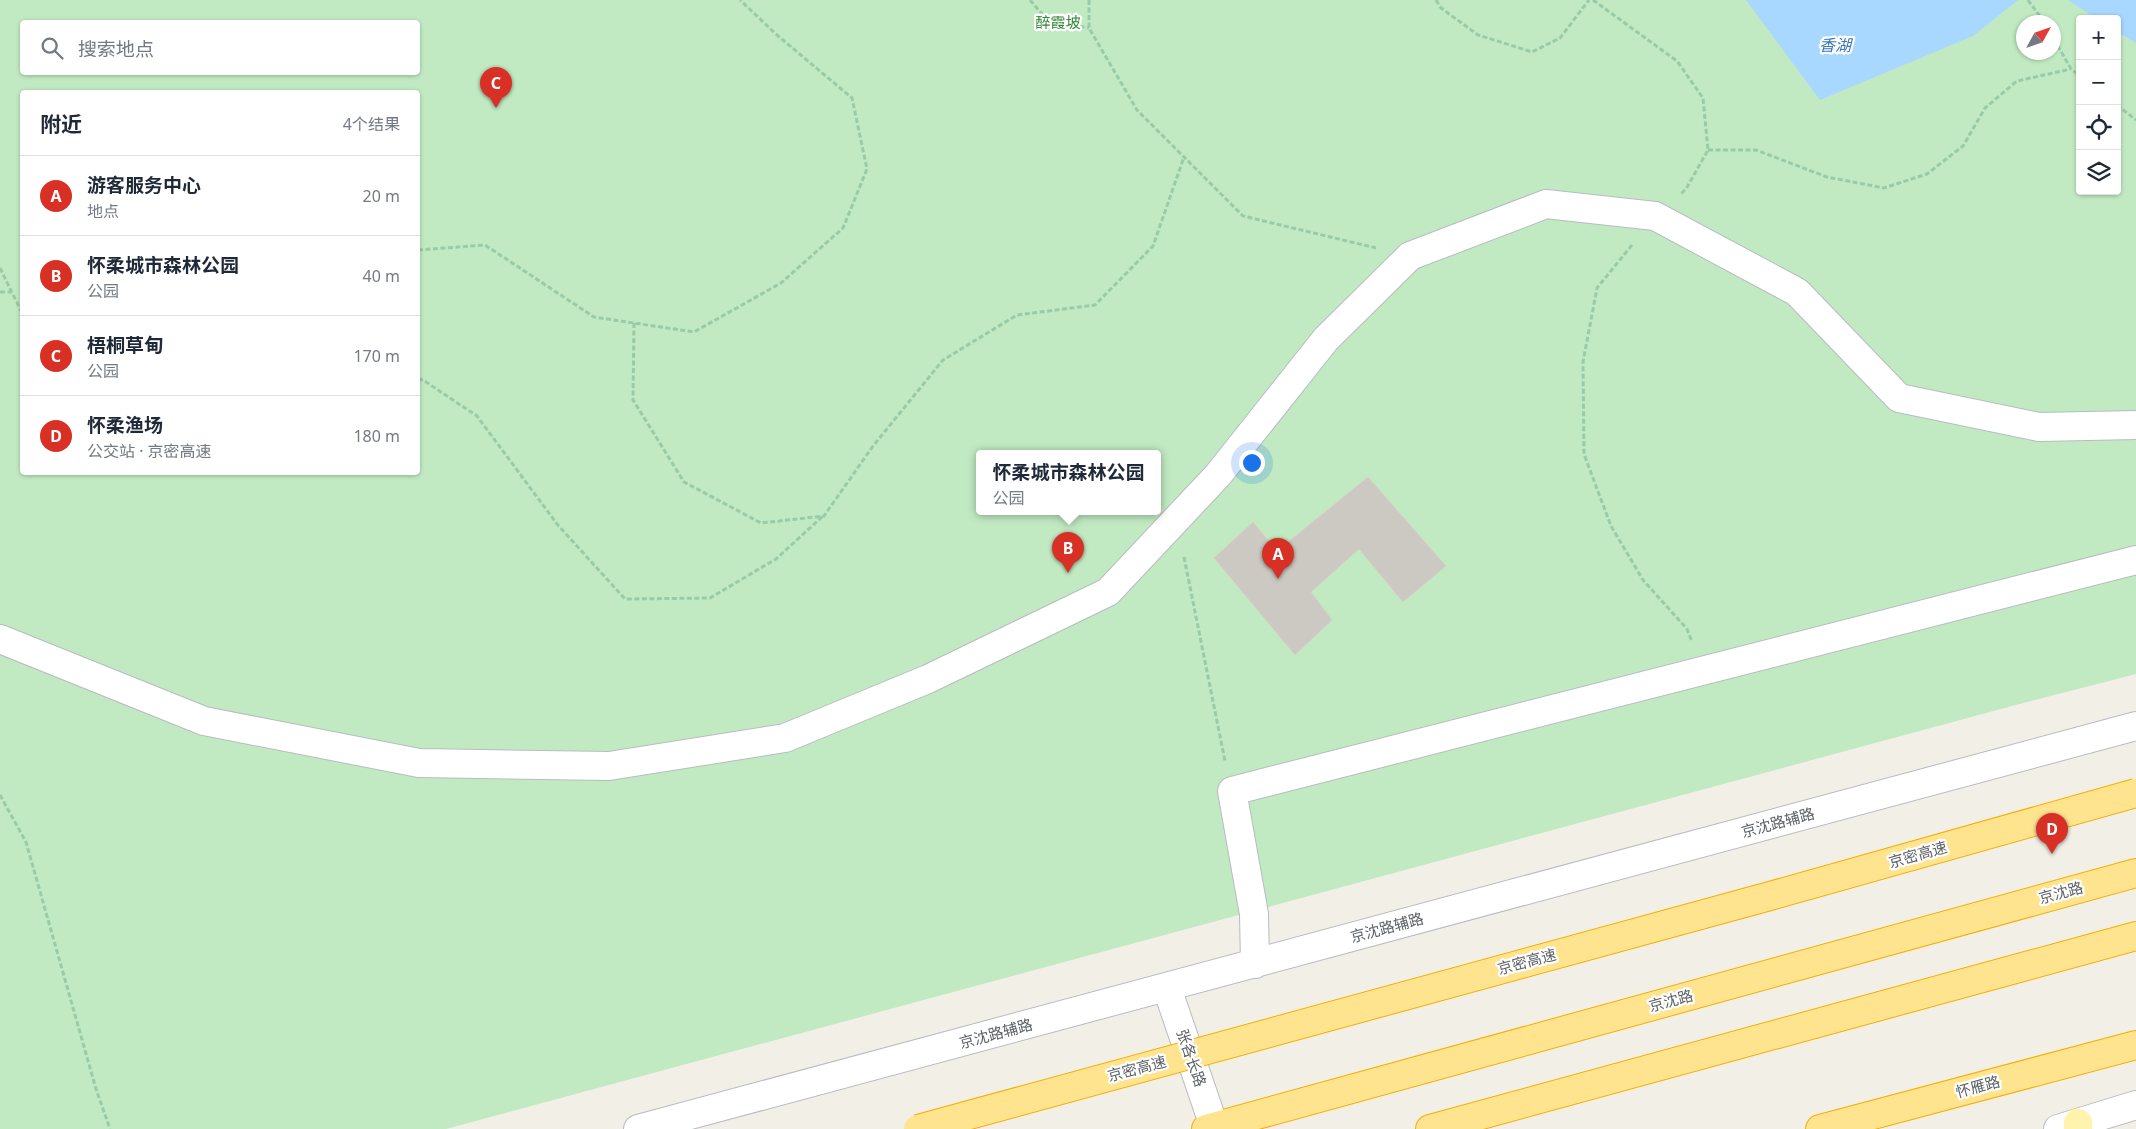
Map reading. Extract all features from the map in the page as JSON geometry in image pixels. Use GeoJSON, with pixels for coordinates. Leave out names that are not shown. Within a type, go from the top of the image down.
{"type":"FeatureCollection","features":[{"type":"Feature","properties":{"kind":"highway","name":"京密高速"},"geometry":{"type":"LineString","coordinates":[[918,1129],[2136,793]]}},
{"type":"Feature","properties":{"kind":"highway","name":"京沈路"},"geometry":{"type":"LineString","coordinates":[[1212,1128],[2136,873]]}},
{"type":"Feature","properties":{"kind":"highway"},"geometry":{"type":"LineString","coordinates":[[1430,1129],[2136,936]]}},
{"type":"Feature","properties":{"kind":"highway","name":"怀雁路"},"geometry":{"type":"LineString","coordinates":[[1820,1129],[2136,1045]]}},
{"type":"Feature","properties":{"kind":"street"},"geometry":{"type":"LineString","coordinates":[[0,639],[204,720],[419,763],[610,766],[785,738],[928,679],[1108,592],[1218,475],[1326,339],[1410,256],[1546,204],[1655,216],[1797,292],[1899,398],[2040,427],[2136,425]]}},
{"type":"Feature","properties":{"kind":"street"},"geometry":{"type":"LineString","coordinates":[[1255,964],[1254,914],[1232,791],[2136,560]]}},
{"type":"Feature","properties":{"kind":"street","name":"京沈路辅路"},"geometry":{"type":"LineString","coordinates":[[638,1129],[2136,726]]}},
{"type":"Feature","properties":{"kind":"street","name":"张各长路"},"geometry":{"type":"LineString","coordinates":[[1167,988],[1212,1128]]}},
{"type":"Feature","properties":{"kind":"street"},"geometry":{"type":"LineString","coordinates":[[2071,1127],[2136,1106]]}},
{"type":"Feature","properties":{"kind":"path"},"geometry":{"type":"LineString","coordinates":[[420,250],[485,245],[594,317],[694,332],[781,283],[843,228],[866,169],[852,98],[740,0]]}},
{"type":"Feature","properties":{"kind":"path"},"geometry":{"type":"LineString","coordinates":[[1030,0],[1049,22],[1089,28]]}},
{"type":"Feature","properties":{"kind":"path"},"geometry":{"type":"LineString","coordinates":[[1089,0],[1089,28],[1137,110],[1243,216],[1410,256]]}},
{"type":"Feature","properties":{"kind":"path"},"geometry":{"type":"LineString","coordinates":[[1436,0],[1441,8],[1478,35],[1532,52],[1560,38],[1589,0]]}},
{"type":"Feature","properties":{"kind":"path"},"geometry":{"type":"LineString","coordinates":[[1593,0],[1677,60],[1704,98],[1708,150],[1686,189],[1655,216],[1597,288],[1583,362],[1584,454],[1611,526],[1643,580],[1687,629],[1702,672]]}},
{"type":"Feature","properties":{"kind":"path"},"geometry":{"type":"LineString","coordinates":[[2028,0],[2040,15]]}},
{"type":"Feature","properties":{"kind":"path"},"geometry":{"type":"LineString","coordinates":[[2061,51],[2071,69],[2076,73]]}},
{"type":"Feature","properties":{"kind":"path"},"geometry":{"type":"LineString","coordinates":[[1708,150],[1756,150],[1827,177],[1884,188],[1927,174],[1963,146],[1985,108],[2017,81],[2071,69]]}},
{"type":"Feature","properties":{"kind":"path"},"geometry":{"type":"LineString","coordinates":[[2121,108],[2136,120]]}},
{"type":"Feature","properties":{"kind":"path"},"geometry":{"type":"LineString","coordinates":[[420,379],[476,416],[557,524],[626,599],[710,598],[776,559],[824,516],[873,446],[943,360],[1017,315],[1095,305],[1153,246],[1184,157]]}},
{"type":"Feature","properties":{"kind":"path"},"geometry":{"type":"LineString","coordinates":[[0,268],[20,309]]}},
{"type":"Feature","properties":{"kind":"path"},"geometry":{"type":"LineString","coordinates":[[0,292],[12,292]]}},
{"type":"Feature","properties":{"kind":"path"},"geometry":{"type":"LineString","coordinates":[[634,323],[633,400],[684,482],[761,523],[824,516]]}},
{"type":"Feature","properties":{"kind":"path"},"geometry":{"type":"LineString","coordinates":[[1177,519],[1232,791]]}},
{"type":"Feature","properties":{"kind":"path"},"geometry":{"type":"LineString","coordinates":[[0,795],[26,842],[96,1088],[110,1129]]}},
{"type":"Feature","properties":{"kind":"green space","name":"醉霞坡"},"geometry":{"type":"Polygon","coordinates":[[[0,0],[2136,0],[2136,674],[446,1129],[0,1129],[0,0]]]}},
{"type":"Feature","properties":{"kind":"water","name":"香湖"},"geometry":{"type":"Polygon","coordinates":[[[1746,0],[2018,0],[1973,36],[1820,100],[1746,0]]]}},
{"type":"Feature","properties":{"kind":"water"},"geometry":{"type":"Polygon","coordinates":[[[2068,0],[2136,0],[2136,43],[2121,34],[2121,15],[2091,15],[2068,0]]]}},
{"type":"Feature","properties":{"kind":"building"},"geometry":{"type":"Polygon","coordinates":[[[1368,477],[1446,566],[1403,602],[1359,549],[1311,592],[1332,620],[1295,655],[1214,558],[1253,522],[1277,551],[1368,477]]]}},
{"type":"Feature","properties":{"kind":"place","name":"梧桐草甸"},"geometry":{"type":"Point","coordinates":[496,108]}},
{"type":"Feature","properties":{"kind":"place","name":"怀柔城市森林公园"},"geometry":{"type":"Point","coordinates":[1068,573]}},
{"type":"Feature","properties":{"kind":"place","name":"游客服务中心"},"geometry":{"type":"Point","coordinates":[1278,579]}},
{"type":"Feature","properties":{"kind":"place","name":"怀柔渔场"},"geometry":{"type":"Point","coordinates":[2052,854]}}]}
